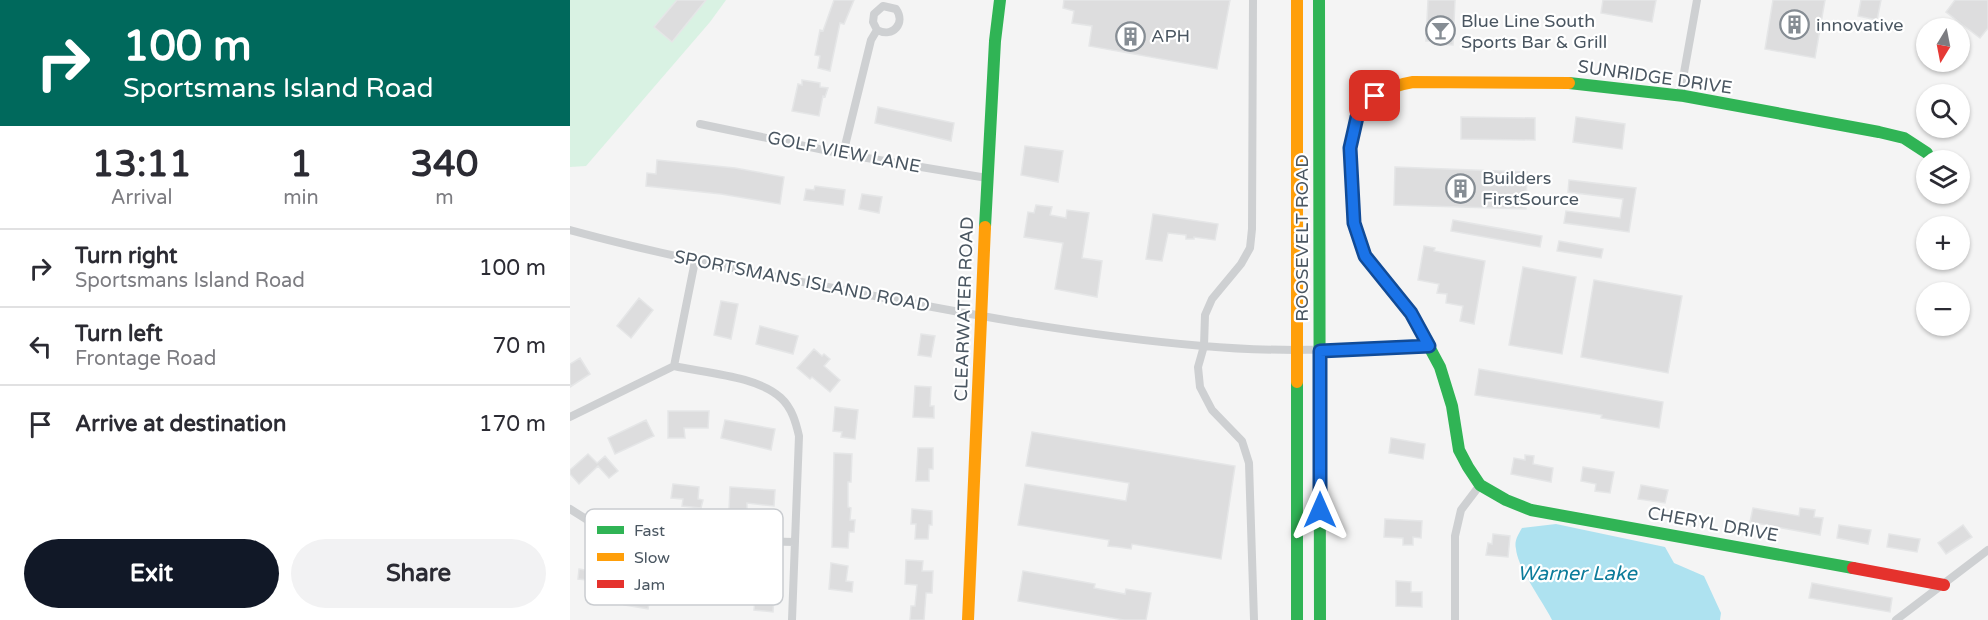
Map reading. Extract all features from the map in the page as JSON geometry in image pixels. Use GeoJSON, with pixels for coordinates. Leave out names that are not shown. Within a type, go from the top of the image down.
{"type":"FeatureCollection","features":[{"type":"Feature","properties":{"kind":"street","name":"CLEARWATER ROAD"},"geometry":{"type":"LineString","coordinates":[[968,620],[987,178],[995,41],[1000,0]]}},
{"type":"Feature","properties":{"kind":"street"},"geometry":{"type":"LineString","coordinates":[[1252,0],[1252,229],[1250,248],[1212,299],[1205,315],[1204,346],[1198,367],[1200,387],[1212,410],[1242,441],[1249,463],[1254,620]]}},
{"type":"Feature","properties":{"kind":"street","name":"ROOSEVELT ROAD"},"geometry":{"type":"LineString","coordinates":[[1297,0],[1298,620]]}},
{"type":"Feature","properties":{"kind":"street","name":"ROOSEVELT ROAD"},"geometry":{"type":"LineString","coordinates":[[1319,0],[1320,620]]}},
{"type":"Feature","properties":{"kind":"street"},"geometry":{"type":"LineString","coordinates":[[1680,95],[1697,0]]}},
{"type":"Feature","properties":{"kind":"street"},"geometry":{"type":"LineString","coordinates":[[843,154],[871,40],[878,30]]}},
{"type":"Feature","properties":{"kind":"street","name":"SUNRIDGE DRIVE"},"geometry":{"type":"LineString","coordinates":[[1429,346],[1411,313],[1365,256],[1354,223],[1350,148],[1357,117],[1375,96],[1394,85],[1413,82],[1531,80],[1617,87],[1680,95],[1887,134],[1904,138],[1922,150]]}},
{"type":"Feature","properties":{"kind":"street","name":"GOLF VIEW LANE"},"geometry":{"type":"LineString","coordinates":[[700,124],[843,154],[987,178]]}},
{"type":"Feature","properties":{"kind":"street","name":"SPORTSMANS ISLAND ROAD"},"geometry":{"type":"LineString","coordinates":[[570,230],[695,261],[982,316],[1084,333],[1204,346],[1297,351],[1429,346]]}},
{"type":"Feature","properties":{"kind":"street"},"geometry":{"type":"LineString","coordinates":[[674,366],[695,261]]}},
{"type":"Feature","properties":{"kind":"street"},"geometry":{"type":"LineString","coordinates":[[1429,346],[1440,367],[1452,406],[1459,450],[1480,485],[1461,510],[1455,536],[1455,620]]}},
{"type":"Feature","properties":{"kind":"street"},"geometry":{"type":"LineString","coordinates":[[570,417],[674,366],[767,387],[783,400],[794,417],[800,436],[792,620]]}},
{"type":"Feature","properties":{"kind":"street","name":"CHERYL DRIVE"},"geometry":{"type":"LineString","coordinates":[[1480,485],[1506,500],[1531,510],[1944,585]]}},
{"type":"Feature","properties":{"kind":"street"},"geometry":{"type":"LineString","coordinates":[[570,509],[585,518]]}},
{"type":"Feature","properties":{"kind":"street"},"geometry":{"type":"LineString","coordinates":[[783,542],[795,542]]}},
{"type":"Feature","properties":{"kind":"street"},"geometry":{"type":"LineString","coordinates":[[1896,620],[1988,550]]}},
{"type":"Feature","properties":{"kind":"green space"},"geometry":{"type":"Polygon","coordinates":[[[570,0],[726,0],[710,22],[586,166],[570,167],[570,0]]]}},
{"type":"Feature","properties":{"kind":"water","name":"Warner Lake"},"geometry":{"type":"Polygon","coordinates":[[[1556,524],[1665,547],[1674,563],[1704,576],[1721,613],[1720,620],[1552,620],[1521,566],[1516,543],[1522,528],[1556,524]]]}},
{"type":"Feature","properties":{"kind":"building"},"geometry":{"type":"Polygon","coordinates":[[[677,0],[706,0],[672,42],[654,27],[677,0]]]}},
{"type":"Feature","properties":{"kind":"building"},"geometry":{"type":"Polygon","coordinates":[[[834,0],[854,0],[844,24],[840,23],[830,71],[818,68],[820,56],[815,55],[820,30],[823,31],[834,0]]]}},
{"type":"Feature","properties":{"kind":"building"},"geometry":{"type":"Polygon","coordinates":[[[1064,0],[1230,0],[1217,69],[1089,46],[1092,26],[1072,23],[1074,11],[1063,8],[1064,0]]]}},
{"type":"Feature","properties":{"kind":"building","name":"Blue Line South Sports Bar & Grill"},"geometry":{"type":"Polygon","coordinates":[[[1428,0],[1455,0],[1453,45],[1439,44],[1440,41],[1426,41],[1428,0]]]}},
{"type":"Feature","properties":{"kind":"building"},"geometry":{"type":"Polygon","coordinates":[[[1603,0],[1656,0],[1652,22],[1601,13],[1603,0]]]}},
{"type":"Feature","properties":{"kind":"building","name":"innovative"},"geometry":{"type":"Polygon","coordinates":[[[1773,0],[1825,0],[1815,58],[1765,49],[1773,0]]]}},
{"type":"Feature","properties":{"kind":"building"},"geometry":{"type":"Polygon","coordinates":[[[1861,0],[1881,0],[1877,20],[1858,16],[1861,0]]]}},
{"type":"Feature","properties":{"kind":"building"},"geometry":{"type":"Polygon","coordinates":[[[1955,0],[1988,0],[1988,28],[1980,38],[1970,30],[1970,18],[1954,18],[1946,12],[1955,0]]]}},
{"type":"Feature","properties":{"kind":"building"},"geometry":{"type":"Polygon","coordinates":[[[802,80],[820,83],[820,87],[828,88],[825,97],[823,96],[819,116],[792,111],[798,84],[802,85],[802,80]]]}},
{"type":"Feature","properties":{"kind":"building"},"geometry":{"type":"Polygon","coordinates":[[[878,107],[954,123],[951,141],[875,123],[878,107]]]}},
{"type":"Feature","properties":{"kind":"building"},"geometry":{"type":"Polygon","coordinates":[[[1461,117],[1535,118],[1535,140],[1461,139],[1461,117]]]}},
{"type":"Feature","properties":{"kind":"building"},"geometry":{"type":"Polygon","coordinates":[[[1576,117],[1625,124],[1622,149],[1573,142],[1576,117]]]}},
{"type":"Feature","properties":{"kind":"building"},"geometry":{"type":"Polygon","coordinates":[[[1025,146],[1063,151],[1058,182],[1021,175],[1025,146]]]}},
{"type":"Feature","properties":{"kind":"building"},"geometry":{"type":"Polygon","coordinates":[[[657,160],[735,168],[784,177],[780,204],[721,194],[646,186],[647,173],[656,174],[657,160]]]}},
{"type":"Feature","properties":{"kind":"building","name":"Builders FirstSource"},"geometry":{"type":"Polygon","coordinates":[[[1395,167],[1527,172],[1526,209],[1394,205],[1395,167]]]}},
{"type":"Feature","properties":{"kind":"building"},"geometry":{"type":"Polygon","coordinates":[[[1569,180],[1636,188],[1629,232],[1564,223],[1566,211],[1620,218],[1623,199],[1568,192],[1569,180]]]}},
{"type":"Feature","properties":{"kind":"building"},"geometry":{"type":"Polygon","coordinates":[[[815,186],[845,190],[843,205],[804,200],[806,189],[814,190],[815,186]]]}},
{"type":"Feature","properties":{"kind":"building"},"geometry":{"type":"Polygon","coordinates":[[[862,194],[882,197],[879,213],[859,209],[862,194]]]}},
{"type":"Feature","properties":{"kind":"building"},"geometry":{"type":"Polygon","coordinates":[[[1036,205],[1052,207],[1050,215],[1066,218],[1067,210],[1089,213],[1082,258],[1102,261],[1097,297],[1055,289],[1063,243],[1024,237],[1028,212],[1034,213],[1036,205]]]}},
{"type":"Feature","properties":{"kind":"building"},"geometry":{"type":"Polygon","coordinates":[[[1153,214],[1218,224],[1215,240],[1194,237],[1194,239],[1186,239],[1186,235],[1168,233],[1162,261],[1146,259],[1153,214]]]}},
{"type":"Feature","properties":{"kind":"building"},"geometry":{"type":"Polygon","coordinates":[[[1453,220],[1542,236],[1540,247],[1451,231],[1453,220]]]}},
{"type":"Feature","properties":{"kind":"building"},"geometry":{"type":"Polygon","coordinates":[[[1559,241],[1603,249],[1601,258],[1557,251],[1559,241]]]}},
{"type":"Feature","properties":{"kind":"building"},"geometry":{"type":"Polygon","coordinates":[[[1424,246],[1435,248],[1434,251],[1485,261],[1474,324],[1460,321],[1463,306],[1446,303],[1447,294],[1437,293],[1439,284],[1418,280],[1424,246]]]}},
{"type":"Feature","properties":{"kind":"building"},"geometry":{"type":"Polygon","coordinates":[[[1523,267],[1576,277],[1562,354],[1509,345],[1523,267]]]}},
{"type":"Feature","properties":{"kind":"building"},"geometry":{"type":"Polygon","coordinates":[[[1594,280],[1682,296],[1668,373],[1581,357],[1594,280]]]}},
{"type":"Feature","properties":{"kind":"building"},"geometry":{"type":"Polygon","coordinates":[[[639,298],[653,310],[631,338],[617,326],[639,298]]]}},
{"type":"Feature","properties":{"kind":"building"},"geometry":{"type":"Polygon","coordinates":[[[721,301],[738,304],[731,339],[714,335],[721,301]]]}},
{"type":"Feature","properties":{"kind":"building"},"geometry":{"type":"Polygon","coordinates":[[[760,326],[798,336],[793,354],[756,344],[760,326]]]}},
{"type":"Feature","properties":{"kind":"building"},"geometry":{"type":"Polygon","coordinates":[[[921,334],[935,336],[931,357],[918,355],[921,334]]]}},
{"type":"Feature","properties":{"kind":"building"},"geometry":{"type":"Polygon","coordinates":[[[814,349],[830,359],[824,366],[840,380],[830,392],[797,368],[814,349]]]}},
{"type":"Feature","properties":{"kind":"building"},"geometry":{"type":"Polygon","coordinates":[[[580,358],[590,374],[570,387],[570,364],[580,358]]]}},
{"type":"Feature","properties":{"kind":"building"},"geometry":{"type":"Polygon","coordinates":[[[1479,369],[1663,402],[1659,428],[1601,418],[1602,415],[1475,395],[1479,369]]]}},
{"type":"Feature","properties":{"kind":"building"},"geometry":{"type":"Polygon","coordinates":[[[915,386],[931,387],[930,406],[934,406],[934,418],[913,417],[915,386]]]}},
{"type":"Feature","properties":{"kind":"building"},"geometry":{"type":"Polygon","coordinates":[[[835,407],[858,410],[855,439],[841,437],[842,432],[833,431],[835,407]]]}},
{"type":"Feature","properties":{"kind":"building"},"geometry":{"type":"Polygon","coordinates":[[[668,411],[709,411],[708,428],[684,428],[685,438],[668,438],[668,411]]]}},
{"type":"Feature","properties":{"kind":"building"},"geometry":{"type":"Polygon","coordinates":[[[646,420],[654,436],[615,454],[608,438],[646,420]]]}},
{"type":"Feature","properties":{"kind":"building"},"geometry":{"type":"Polygon","coordinates":[[[725,420],[775,429],[771,450],[721,438],[725,420]]]}},
{"type":"Feature","properties":{"kind":"building"},"geometry":{"type":"Polygon","coordinates":[[[1032,432],[1235,466],[1221,559],[1132,544],[1131,549],[1108,546],[1109,540],[1018,525],[1025,484],[1126,501],[1129,483],[1026,466],[1032,432]]]}},
{"type":"Feature","properties":{"kind":"building"},"geometry":{"type":"Polygon","coordinates":[[[1391,438],[1425,444],[1423,459],[1389,453],[1391,438]]]}},
{"type":"Feature","properties":{"kind":"building"},"geometry":{"type":"Polygon","coordinates":[[[918,448],[933,448],[933,469],[929,469],[929,481],[916,481],[918,448]]]}},
{"type":"Feature","properties":{"kind":"building"},"geometry":{"type":"Polygon","coordinates":[[[834,453],[852,454],[851,482],[848,482],[848,507],[851,508],[850,520],[855,520],[854,532],[849,532],[848,548],[832,547],[834,453]]]}},
{"type":"Feature","properties":{"kind":"building"},"geometry":{"type":"Polygon","coordinates":[[[588,454],[597,463],[605,456],[618,471],[609,478],[598,466],[579,484],[570,474],[570,470],[588,454]]]}},
{"type":"Feature","properties":{"kind":"building"},"geometry":{"type":"Polygon","coordinates":[[[1525,455],[1534,456],[1533,464],[1553,468],[1551,482],[1511,474],[1514,458],[1525,460],[1525,455]]]}},
{"type":"Feature","properties":{"kind":"building"},"geometry":{"type":"Polygon","coordinates":[[[1583,467],[1614,472],[1610,493],[1595,491],[1596,484],[1581,481],[1583,467]]]}},
{"type":"Feature","properties":{"kind":"building"},"geometry":{"type":"Polygon","coordinates":[[[673,484],[699,487],[698,499],[703,500],[701,508],[682,506],[683,499],[671,498],[673,484]]]}},
{"type":"Feature","properties":{"kind":"building"},"geometry":{"type":"Polygon","coordinates":[[[1641,485],[1668,490],[1665,503],[1638,499],[1641,485]]]}},
{"type":"Feature","properties":{"kind":"building"},"geometry":{"type":"Polygon","coordinates":[[[730,487],[775,490],[774,506],[747,503],[747,509],[729,509],[730,487]]]}},
{"type":"Feature","properties":{"kind":"building"},"geometry":{"type":"Polygon","coordinates":[[[1753,508],[1799,516],[1800,508],[1815,510],[1814,517],[1823,518],[1820,535],[1750,522],[1753,508]]]}},
{"type":"Feature","properties":{"kind":"building"},"geometry":{"type":"Polygon","coordinates":[[[912,509],[932,511],[932,525],[929,525],[928,539],[915,539],[916,524],[911,524],[912,509]]]}},
{"type":"Feature","properties":{"kind":"building"},"geometry":{"type":"Polygon","coordinates":[[[1385,519],[1422,521],[1421,538],[1413,537],[1413,545],[1403,545],[1403,538],[1384,537],[1385,519]]]}},
{"type":"Feature","properties":{"kind":"building"},"geometry":{"type":"Polygon","coordinates":[[[1839,525],[1871,530],[1868,544],[1837,538],[1839,525]]]}},
{"type":"Feature","properties":{"kind":"building"},"geometry":{"type":"Polygon","coordinates":[[[1963,525],[1972,537],[1946,554],[1938,543],[1963,525]]]}},
{"type":"Feature","properties":{"kind":"building"},"geometry":{"type":"Polygon","coordinates":[[[1493,534],[1510,536],[1508,557],[1486,555],[1488,543],[1492,544],[1493,534]]]}},
{"type":"Feature","properties":{"kind":"building"},"geometry":{"type":"Polygon","coordinates":[[[1889,534],[1920,539],[1917,552],[1887,547],[1889,534]]]}},
{"type":"Feature","properties":{"kind":"building"},"geometry":{"type":"Polygon","coordinates":[[[906,560],[923,561],[922,571],[933,571],[932,593],[926,593],[924,620],[910,620],[911,606],[915,606],[917,585],[905,584],[906,560]]]}},
{"type":"Feature","properties":{"kind":"building"},"geometry":{"type":"Polygon","coordinates":[[[831,563],[848,566],[846,581],[853,582],[852,592],[829,589],[831,563]]]}},
{"type":"Feature","properties":{"kind":"building"},"geometry":{"type":"Polygon","coordinates":[[[579,569],[585,570],[585,580],[578,579],[579,569]]]}},
{"type":"Feature","properties":{"kind":"building"},"geometry":{"type":"Polygon","coordinates":[[[1023,571],[1095,584],[1094,588],[1125,594],[1126,589],[1151,593],[1146,620],[1124,620],[1018,601],[1023,571]]]}},
{"type":"Feature","properties":{"kind":"building"},"geometry":{"type":"Polygon","coordinates":[[[1396,581],[1411,582],[1411,592],[1422,592],[1422,607],[1396,606],[1396,581]]]}},
{"type":"Feature","properties":{"kind":"building"},"geometry":{"type":"Polygon","coordinates":[[[1812,583],[1892,598],[1890,612],[1809,598],[1812,583]]]}},
{"type":"Feature","properties":{"kind":"building"},"geometry":{"type":"Polygon","coordinates":[[[624,605],[649,605],[648,609],[624,605]]]}},
{"type":"Feature","properties":{"kind":"building"},"geometry":{"type":"Polygon","coordinates":[[[754,605],[773,605],[773,612],[754,610],[754,605]]]}},
{"type":"Feature","properties":{"kind":"traffic: fast"},"geometry":{"type":"LineString","coordinates":[[985,227],[995,41],[1000,0]]}},
{"type":"Feature","properties":{"kind":"traffic: fast"},"geometry":{"type":"LineString","coordinates":[[1319,0],[1320,620]]}},
{"type":"Feature","properties":{"kind":"traffic: fast"},"geometry":{"type":"LineString","coordinates":[[1569,83],[1684,96],[1879,132],[1904,138],[1922,150]]}},
{"type":"Feature","properties":{"kind":"traffic: fast"},"geometry":{"type":"LineString","coordinates":[[1353,209],[1354,223],[1365,256],[1411,313],[1440,367],[1452,406],[1459,450],[1480,485],[1506,500],[1531,510],[1853,568]]}},
{"type":"Feature","properties":{"kind":"traffic: fast"},"geometry":{"type":"LineString","coordinates":[[1297,382],[1297,620]]}},
{"type":"Feature","properties":{"kind":"traffic: slow"},"geometry":{"type":"LineString","coordinates":[[1297,0],[1297,382]]}},
{"type":"Feature","properties":{"kind":"traffic: slow"},"geometry":{"type":"LineString","coordinates":[[1353,209],[1351,147],[1354,129],[1361,112],[1372,99],[1389,89],[1413,82],[1569,83]]}},
{"type":"Feature","properties":{"kind":"traffic: slow"},"geometry":{"type":"LineString","coordinates":[[968,620],[985,227]]}},
{"type":"Feature","properties":{"kind":"traffic: jam"},"geometry":{"type":"LineString","coordinates":[[1853,568],[1944,585]]}},
{"type":"Feature","properties":{"kind":"place","name":"innovative"},"geometry":{"type":"Point","coordinates":[1795,25]}},
{"type":"Feature","properties":{"kind":"place","name":"Blue Line South Sports Bar & Grill"},"geometry":{"type":"Point","coordinates":[1440,31]}},
{"type":"Feature","properties":{"kind":"place","name":"APH"},"geometry":{"type":"Point","coordinates":[1130,36]}},
{"type":"Feature","properties":{"kind":"place","name":"Builders FirstSource"},"geometry":{"type":"Point","coordinates":[1461,188]}},
{"type":"Feature","properties":{"kind":"route"},"geometry":{"type":"LineString","coordinates":[[1320,510],[1320,351],[1429,346],[1411,313],[1365,256],[1354,223],[1350,148],[1357,117],[1375,96]]}}]}
